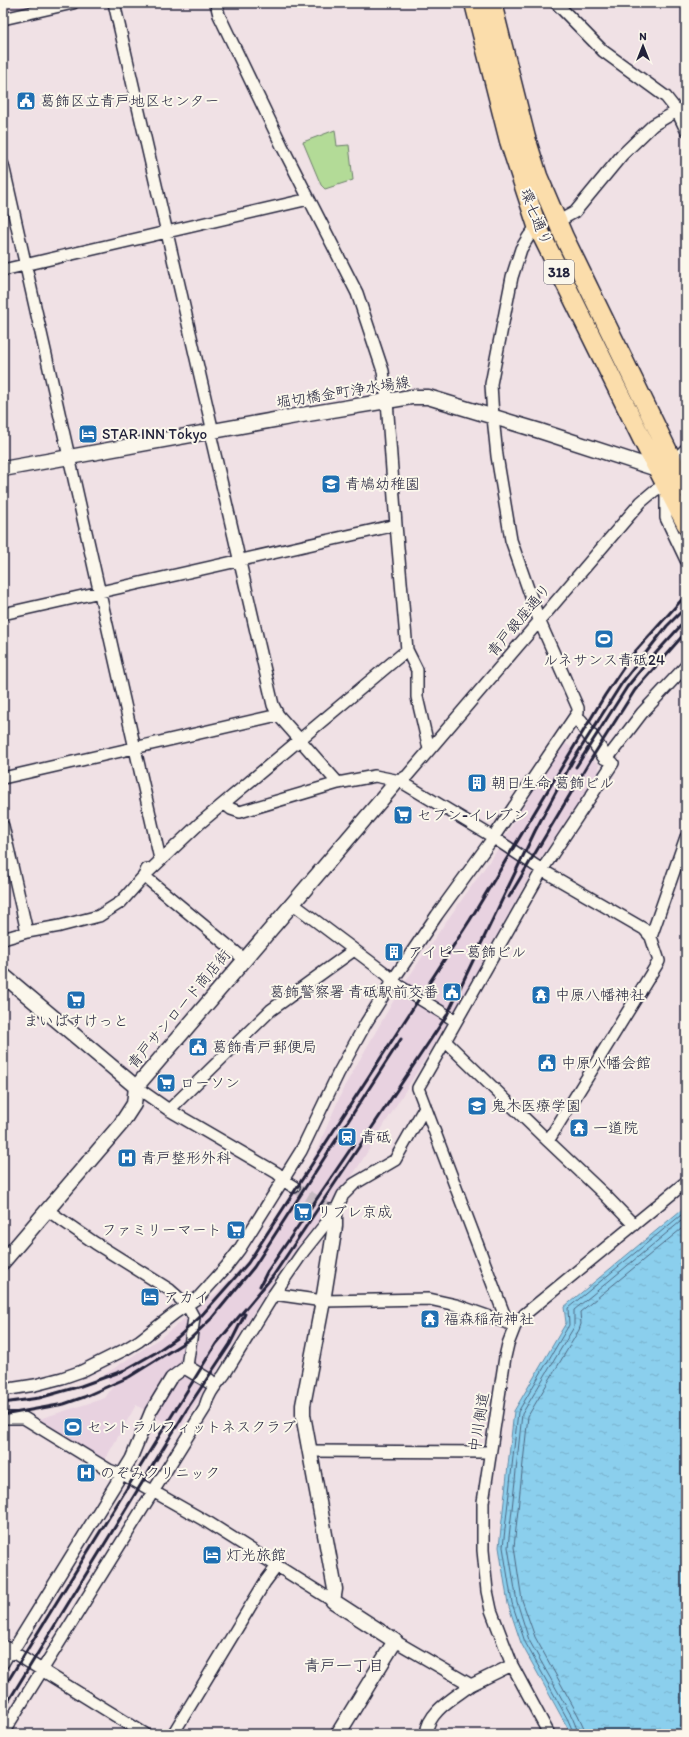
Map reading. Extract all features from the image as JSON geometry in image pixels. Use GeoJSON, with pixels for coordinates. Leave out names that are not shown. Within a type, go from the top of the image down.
{"type":"FeatureCollection","features":[{"type":"Feature","properties":{"kind":"main road","name":"環七通り"},"geometry":{"type":"LineString","coordinates":[[474,3],[509,141],[537,226],[673,476]]}},
{"type":"Feature","properties":{"kind":"main road","name":"環七通り"},"geometry":{"type":"LineString","coordinates":[[492,3],[526,138],[538,176],[557,222],[673,476],[686,524]]}},
{"type":"Feature","properties":{"kind":"street"},"geometry":{"type":"LineString","coordinates":[[3,19],[73,3]]}},
{"type":"Feature","properties":{"kind":"street"},"geometry":{"type":"LineString","coordinates":[[114,3],[273,704],[278,714],[338,783]]}},
{"type":"Feature","properties":{"kind":"street"},"geometry":{"type":"LineString","coordinates":[[216,3],[219,15],[357,293],[383,371],[387,401],[407,650],[417,670],[417,697],[429,749]]}},
{"type":"Feature","properties":{"kind":"street"},"geometry":{"type":"LineString","coordinates":[[556,3],[603,50],[681,109],[686,130]]}},
{"type":"Feature","properties":{"kind":"street"},"geometry":{"type":"LineString","coordinates":[[557,222],[575,212],[622,155],[653,125],[681,109]]}},
{"type":"Feature","properties":{"kind":"street"},"geometry":{"type":"LineString","coordinates":[[3,165],[69,458],[101,592],[160,859]]}},
{"type":"Feature","properties":{"kind":"street"},"geometry":{"type":"LineString","coordinates":[[3,270],[309,199]]}},
{"type":"Feature","properties":{"kind":"street"},"geometry":{"type":"LineString","coordinates":[[3,1390],[35,1385],[62,1378],[102,1362],[139,1341],[175,1313],[199,1297],[230,1261],[301,1151],[338,1074],[366,1023],[393,980],[437,915],[577,719],[578,708],[539,620],[511,540],[497,456],[493,417],[491,384],[512,277],[521,249],[537,226]]}},
{"type":"Feature","properties":{"kind":"street","name":"堀切橋金町浄水場線"},"geometry":{"type":"LineString","coordinates":[[3,469],[387,401],[411,397],[428,397],[628,460],[673,476]]}},
{"type":"Feature","properties":{"kind":"street","name":"青戸銀座通り"},"geometry":{"type":"LineString","coordinates":[[397,783],[407,776],[641,502],[673,476],[686,449]]}},
{"type":"Feature","properties":{"kind":"street"},"geometry":{"type":"LineString","coordinates":[[673,476],[666,518],[686,560]]}},
{"type":"Feature","properties":{"kind":"street"},"geometry":{"type":"LineString","coordinates":[[3,614],[396,525]]}},
{"type":"Feature","properties":{"kind":"street"},"geometry":{"type":"LineString","coordinates":[[3,939],[27,932],[60,926],[99,916],[121,902],[160,859],[198,824],[407,650]]}},
{"type":"Feature","properties":{"kind":"street"},"geometry":{"type":"LineString","coordinates":[[606,758],[642,713],[686,666]]}},
{"type":"Feature","properties":{"kind":"street"},"geometry":{"type":"LineString","coordinates":[[3,778],[278,714]]}},
{"type":"Feature","properties":{"kind":"street"},"geometry":{"type":"LineString","coordinates":[[515,1326],[504,1314],[418,1088],[542,870],[613,763],[606,758],[577,719]]}},
{"type":"Feature","properties":{"kind":"street"},"geometry":{"type":"LineString","coordinates":[[224,803],[231,810],[240,812],[338,783],[375,776],[397,783],[493,838],[542,870],[644,929],[651,937],[659,960],[548,1141]]}},
{"type":"Feature","properties":{"kind":"street","name":"青戸サンロード商店街"},"geometry":{"type":"LineString","coordinates":[[3,1262],[121,1124],[134,1104],[136,1087],[292,903],[397,783]]}},
{"type":"Feature","properties":{"kind":"street"},"geometry":{"type":"LineString","coordinates":[[3,826],[27,932]]}},
{"type":"Feature","properties":{"kind":"street"},"geometry":{"type":"LineString","coordinates":[[651,937],[686,837]]}},
{"type":"Feature","properties":{"kind":"street"},"geometry":{"type":"LineString","coordinates":[[144,876],[157,847]]}},
{"type":"Feature","properties":{"kind":"street"},"geometry":{"type":"LineString","coordinates":[[144,876],[244,959]]}},
{"type":"Feature","properties":{"kind":"street"},"geometry":{"type":"LineString","coordinates":[[292,903],[399,986],[456,1021]]}},
{"type":"Feature","properties":{"kind":"street"},"geometry":{"type":"LineString","coordinates":[[169,1110],[271,1010],[354,950]]}},
{"type":"Feature","properties":{"kind":"street"},"geometry":{"type":"LineString","coordinates":[[3,975],[136,1087],[169,1110],[277,1173],[294,1187]]}},
{"type":"Feature","properties":{"kind":"street"},"geometry":{"type":"LineString","coordinates":[[445,1041],[605,1195],[634,1225]]}},
{"type":"Feature","properties":{"kind":"street"},"geometry":{"type":"LineString","coordinates":[[3,1733],[205,1408],[212,1383],[224,1375],[274,1294],[343,1195],[354,1184],[395,1160],[425,1107]]}},
{"type":"Feature","properties":{"kind":"street","name":"中川側道"},"geometry":{"type":"LineString","coordinates":[[549,1734],[512,1665],[491,1610],[487,1591],[483,1550],[483,1502],[489,1452],[508,1344],[515,1326],[525,1314],[686,1182]]}},
{"type":"Feature","properties":{"kind":"street"},"geometry":{"type":"LineString","coordinates":[[47,1210],[95,1243],[170,1290],[187,1305],[194,1318],[188,1368]]}},
{"type":"Feature","properties":{"kind":"street"},"geometry":{"type":"LineString","coordinates":[[333,1211],[335,1226],[323,1301],[303,1405],[303,1415],[309,1451],[335,1589],[333,1601]]}},
{"type":"Feature","properties":{"kind":"street"},"geometry":{"type":"LineString","coordinates":[[274,1294],[323,1301],[429,1298],[456,1305],[515,1326]]}},
{"type":"Feature","properties":{"kind":"street"},"geometry":{"type":"LineString","coordinates":[[188,1368],[212,1383]]}},
{"type":"Feature","properties":{"kind":"street"},"geometry":{"type":"LineString","coordinates":[[3,1663],[7,1649],[17,1644],[131,1459],[151,1410],[171,1378],[188,1368]]}},
{"type":"Feature","properties":{"kind":"street"},"geometry":{"type":"LineString","coordinates":[[3,1417],[24,1418],[109,1470],[153,1491],[209,1523],[395,1641],[471,1685]]}},
{"type":"Feature","properties":{"kind":"street"},"geometry":{"type":"LineString","coordinates":[[309,1451],[489,1452]]}},
{"type":"Feature","properties":{"kind":"street"},"geometry":{"type":"LineString","coordinates":[[173,1734],[265,1582],[277,1566]]}},
{"type":"Feature","properties":{"kind":"street"},"geometry":{"type":"LineString","coordinates":[[338,1734],[395,1641]]}},
{"type":"Feature","properties":{"kind":"street"},"geometry":{"type":"LineString","coordinates":[[7,1649],[145,1734]]}},
{"type":"Feature","properties":{"kind":"street"},"geometry":{"type":"LineString","coordinates":[[426,1734],[427,1726],[434,1714],[471,1685],[512,1665]]}},
{"type":"Feature","properties":{"kind":"shaded area"},"geometry":{"type":"Polygon","coordinates":[[[3,3],[39,3],[40,6],[3,15],[3,3]]]}},
{"type":"Feature","properties":{"kind":"shaded area"},"geometry":{"type":"Polygon","coordinates":[[[563,742],[599,764],[599,773],[534,868],[456,1009],[353,1175],[277,1275],[179,1431],[136,1405],[103,1463],[33,1421],[105,1398],[113,1386],[104,1375],[160,1338],[219,1291],[251,1256],[312,1161],[344,1087],[398,993],[443,926],[496,852],[563,742]]]}},
{"type":"Feature","properties":{"kind":"green space"},"geometry":{"type":"Polygon","coordinates":[[[335,130],[337,146],[349,145],[353,180],[325,189],[321,185],[303,142],[335,130]]]}},
{"type":"Feature","properties":{"kind":"water"},"geometry":{"type":"Polygon","coordinates":[[[686,1206],[686,1734],[571,1734],[521,1643],[508,1604],[499,1547],[514,1411],[566,1323],[564,1307],[686,1206]]]}},
{"type":"Feature","properties":{"kind":"tunnel"},"geometry":{"type":"LineString","coordinates":[[294,1187],[331,1210]]}},
{"type":"Feature","properties":{"kind":"railway"},"geometry":{"type":"LineString","coordinates":[[3,1403],[39,1398],[81,1386],[125,1370],[155,1353],[178,1337],[201,1316],[248,1263],[470,920],[605,695],[632,655],[686,595]]}},
{"type":"Feature","properties":{"kind":"railway"},"geometry":{"type":"LineString","coordinates":[[3,1689],[216,1344],[273,1276],[447,1015],[535,831],[572,762],[622,683],[667,626],[686,607]]}},
{"type":"Feature","properties":{"kind":"railway"},"geometry":{"type":"LineString","coordinates":[[576,767],[627,687],[686,620]]}},
{"type":"Feature","properties":{"kind":"railway"},"geometry":{"type":"LineString","coordinates":[[509,897],[593,756],[635,690],[686,632]]}},
{"type":"Feature","properties":{"kind":"railway"},"geometry":{"type":"LineString","coordinates":[[3,1415],[64,1404],[84,1397],[129,1377],[190,1339],[212,1318],[254,1267],[401,1039]]}},
{"type":"Feature","properties":{"kind":"railway"},"geometry":{"type":"LineString","coordinates":[[260,1286],[267,1272],[354,1144]]}},
{"type":"Feature","properties":{"kind":"railway"},"geometry":{"type":"LineString","coordinates":[[3,1710],[189,1406],[230,1344],[245,1314]]}},
{"type":"Feature","properties":{"kind":"place","name":"葛飾区立青戸地区センター"},"geometry":{"type":"Point","coordinates":[26,101]}},
{"type":"Feature","properties":{"kind":"place","name":"STAR INN Tokyo"},"geometry":{"type":"Point","coordinates":[88,434]}},
{"type":"Feature","properties":{"kind":"place","name":"青鳩幼稚園"},"geometry":{"type":"Point","coordinates":[331,484]}},
{"type":"Feature","properties":{"kind":"place","name":"ルネサンス青砥24"},"geometry":{"type":"Point","coordinates":[604,639]}},
{"type":"Feature","properties":{"kind":"place","name":"朝日生命 葛飾ビル"},"geometry":{"type":"Point","coordinates":[477,783]}},
{"type":"Feature","properties":{"kind":"place","name":"セブン-イレブン"},"geometry":{"type":"Point","coordinates":[403,815]}},
{"type":"Feature","properties":{"kind":"place","name":"アイピー葛飾ビル"},"geometry":{"type":"Point","coordinates":[394,952]}},
{"type":"Feature","properties":{"kind":"place","name":"葛飾警察署 青砥駅前交番"},"geometry":{"type":"Point","coordinates":[452,992]}},
{"type":"Feature","properties":{"kind":"place","name":"中原八幡神社"},"geometry":{"type":"Point","coordinates":[541,995]}},
{"type":"Feature","properties":{"kind":"place","name":"まいばすけっと"},"geometry":{"type":"Point","coordinates":[76,1000]}},
{"type":"Feature","properties":{"kind":"place","name":"葛飾青戸郵便局"},"geometry":{"type":"Point","coordinates":[198,1047]}},
{"type":"Feature","properties":{"kind":"place","name":"中原八幡会館"},"geometry":{"type":"Point","coordinates":[547,1063]}},
{"type":"Feature","properties":{"kind":"place","name":"ローソン"},"geometry":{"type":"Point","coordinates":[166,1083]}},
{"type":"Feature","properties":{"kind":"place","name":"鬼木医療学園"},"geometry":{"type":"Point","coordinates":[477,1106]}},
{"type":"Feature","properties":{"kind":"place","name":"一道院"},"geometry":{"type":"Point","coordinates":[579,1128]}},
{"type":"Feature","properties":{"kind":"place","name":"青砥"},"geometry":{"type":"Point","coordinates":[347,1137]}},
{"type":"Feature","properties":{"kind":"place","name":"青戸整形外科"},"geometry":{"type":"Point","coordinates":[127,1158]}},
{"type":"Feature","properties":{"kind":"place","name":"リブレ京成"},"geometry":{"type":"Point","coordinates":[303,1212]}},
{"type":"Feature","properties":{"kind":"place","name":"ファミリーマート"},"geometry":{"type":"Point","coordinates":[236,1230]}},
{"type":"Feature","properties":{"kind":"place","name":"アカイ"},"geometry":{"type":"Point","coordinates":[150,1297]}},
{"type":"Feature","properties":{"kind":"place","name":"福森稲荷神社"},"geometry":{"type":"Point","coordinates":[430,1319]}},
{"type":"Feature","properties":{"kind":"place","name":"セントラルフィットネスクラブ"},"geometry":{"type":"Point","coordinates":[73,1427]}},
{"type":"Feature","properties":{"kind":"place","name":"のぞみクリニック"},"geometry":{"type":"Point","coordinates":[86,1473]}},
{"type":"Feature","properties":{"kind":"place","name":"灯光旅館"},"geometry":{"type":"Point","coordinates":[212,1555]}},
{"type":"Feature","properties":{"kind":"district","name":"青戸一丁目"},"geometry":{"type":"Point","coordinates":[344,1665]}}]}
